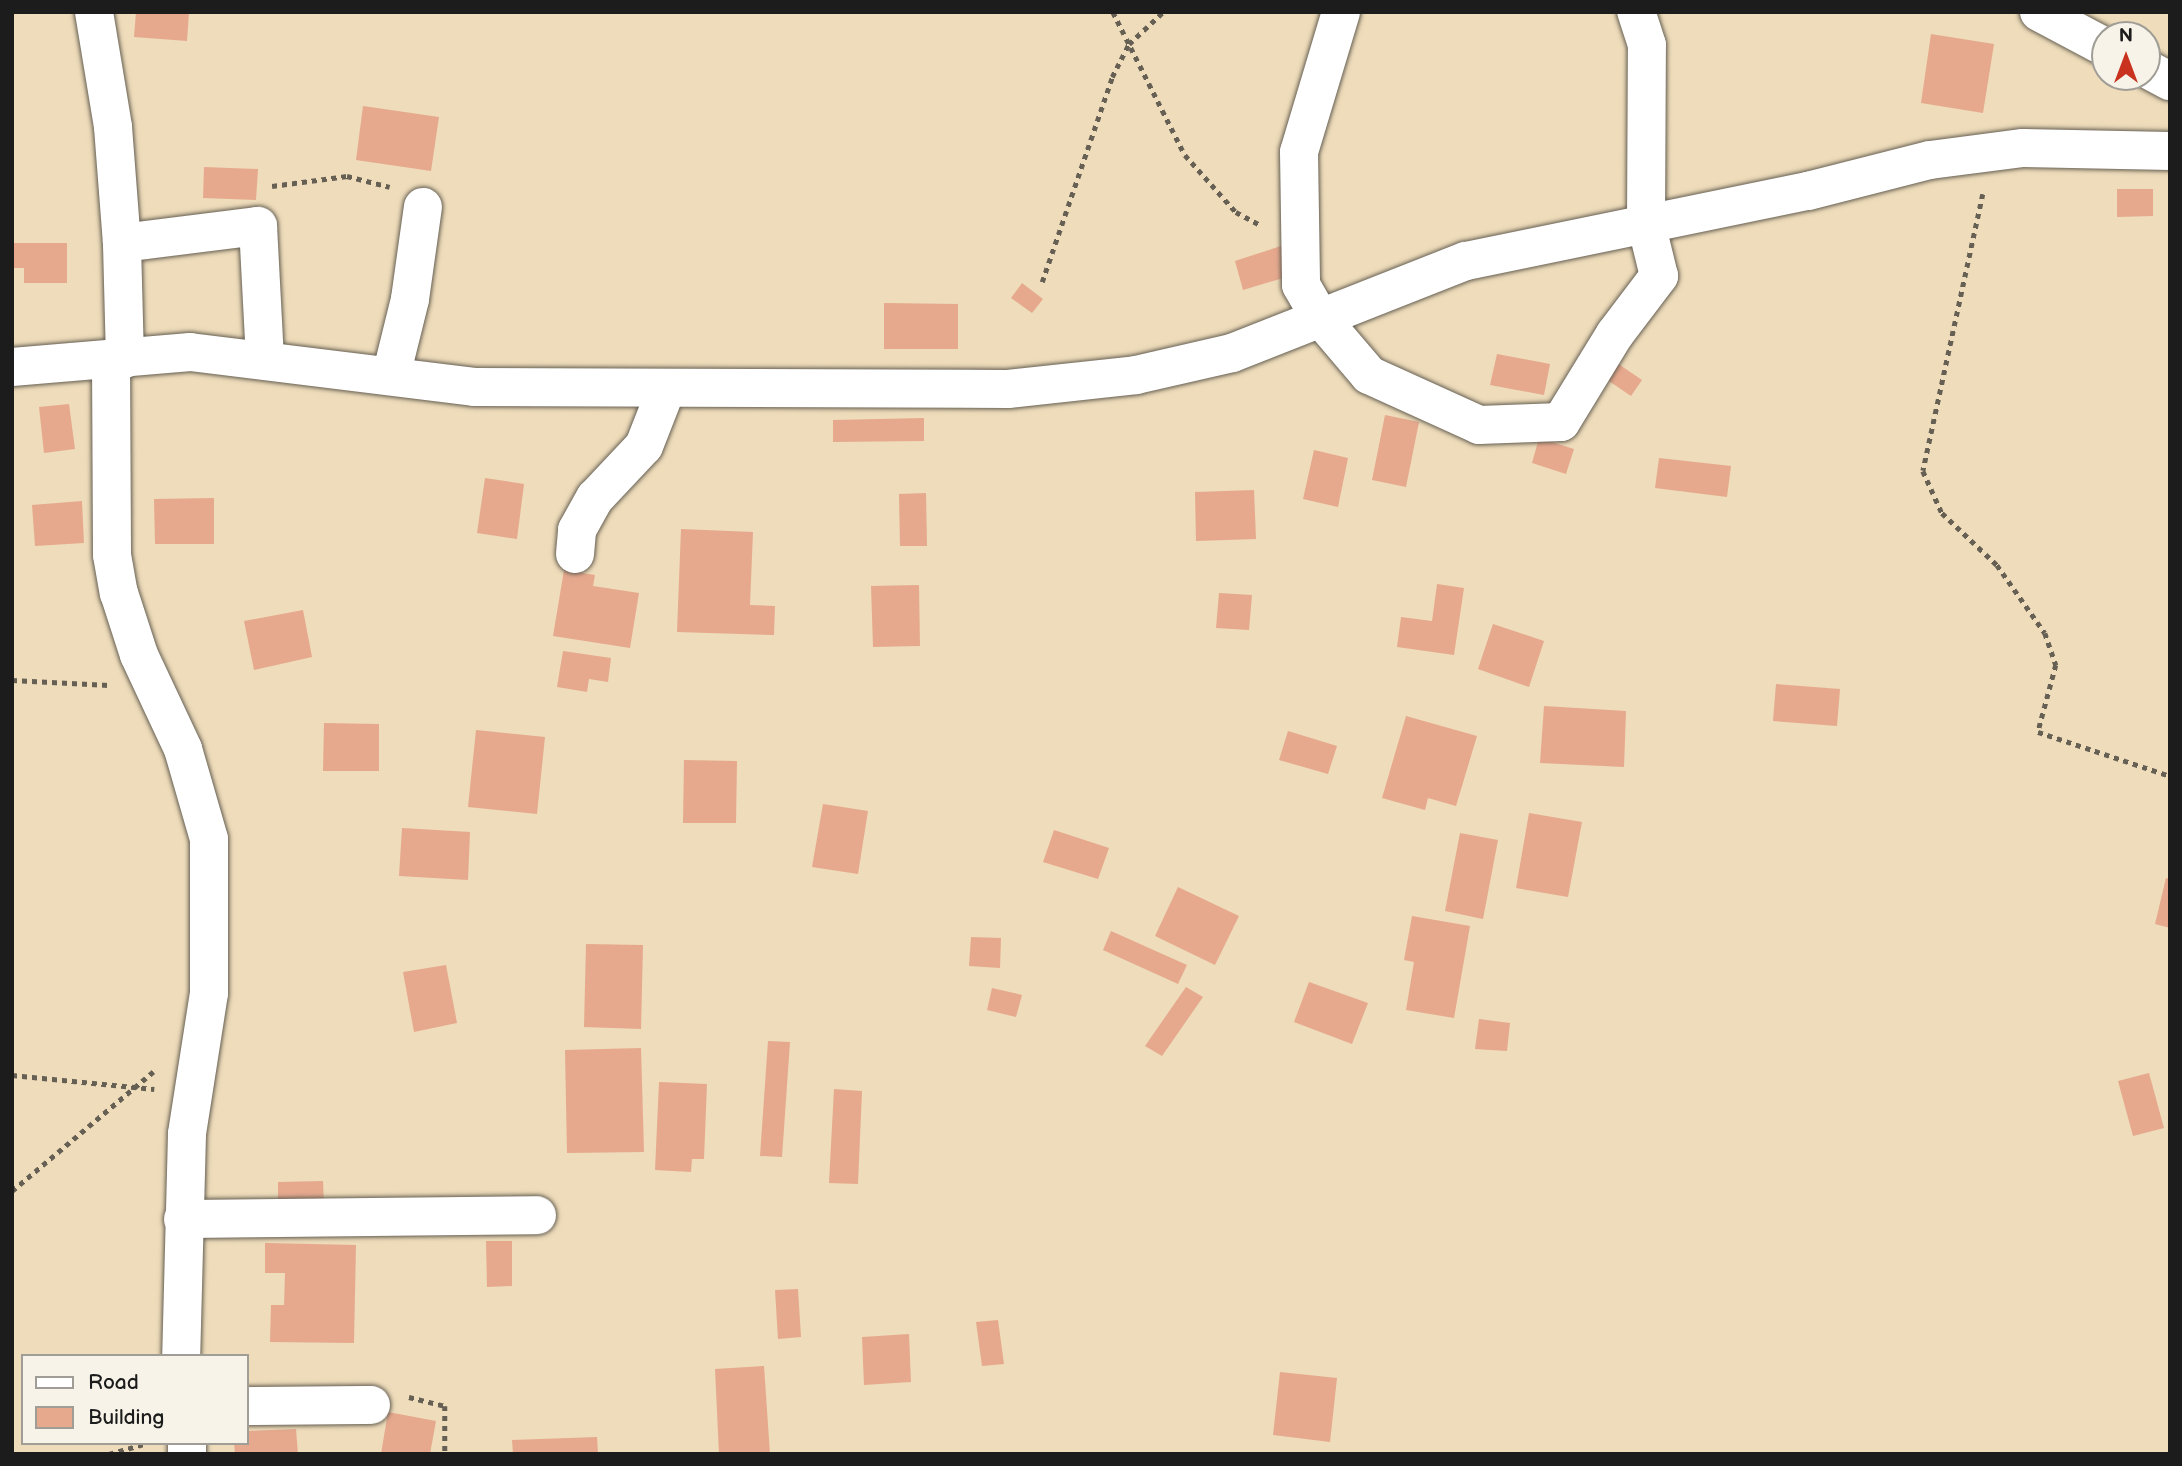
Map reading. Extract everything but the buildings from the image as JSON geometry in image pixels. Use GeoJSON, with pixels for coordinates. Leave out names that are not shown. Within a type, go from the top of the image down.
{"type":"FeatureCollection","features":[{"type":"Feature","properties":{"kind":"street"},"geometry":{"type":"LineString","coordinates":[[94,12],[113,127],[122,243],[112,555],[119,593],[155,689],[183,749],[209,839],[209,993],[192,1100],[183,1219],[181,1354]]}},
{"type":"Feature","properties":{"kind":"street"},"geometry":{"type":"LineString","coordinates":[[1341,12],[1299,152],[1301,285],[1318,315],[1369,375],[1479,425],[1561,422],[1615,334],[1659,276],[1646,223],[1647,45],[1636,12]]}},
{"type":"Feature","properties":{"kind":"street"},"geometry":{"type":"LineString","coordinates":[[2039,12],[2091,40]]}},
{"type":"Feature","properties":{"kind":"street"},"geometry":{"type":"LineString","coordinates":[[12,367],[190,352],[474,387],[666,390],[844,386],[1008,388],[1136,375],[1232,353],[1318,315],[1466,261],[1808,191],[1930,160],[2023,148],[2170,151]]}},
{"type":"Feature","properties":{"kind":"street"},"geometry":{"type":"LineString","coordinates":[[391,376],[410,299],[423,207]]}},
{"type":"Feature","properties":{"kind":"street"},"geometry":{"type":"LineString","coordinates":[[122,243],[258,226],[265,360]]}},
{"type":"Feature","properties":{"kind":"street"},"geometry":{"type":"LineString","coordinates":[[575,554],[577,530],[595,498],[644,446],[666,390]]}},
{"type":"Feature","properties":{"kind":"street"},"geometry":{"type":"LineString","coordinates":[[183,1219],[537,1215]]}},
{"type":"Feature","properties":{"kind":"street"},"geometry":{"type":"LineString","coordinates":[[248,1406],[371,1405]]}},
{"type":"Feature","properties":{"kind":"path"},"geometry":{"type":"LineString","coordinates":[[1113,12],[1185,155],[1237,212],[1300,245]]}},
{"type":"Feature","properties":{"kind":"path"},"geometry":{"type":"LineString","coordinates":[[1042,282],[1112,77],[1129,44],[1163,12]]}},
{"type":"Feature","properties":{"kind":"path"},"geometry":{"type":"LineString","coordinates":[[1982,153],[1985,182],[1923,471],[1942,513],[1997,565],[2045,633],[2056,665],[2038,732],[2170,776]]}},
{"type":"Feature","properties":{"kind":"path"},"geometry":{"type":"LineString","coordinates":[[258,226],[272,186],[347,176],[381,181],[423,207]]}},
{"type":"Feature","properties":{"kind":"path"},"geometry":{"type":"LineString","coordinates":[[12,680],[155,689]]}},
{"type":"Feature","properties":{"kind":"path"},"geometry":{"type":"LineString","coordinates":[[12,1191],[158,1067]]}},
{"type":"Feature","properties":{"kind":"path"},"geometry":{"type":"LineString","coordinates":[[12,1075],[140,1085],[192,1100]]}},
{"type":"Feature","properties":{"kind":"path"},"geometry":{"type":"LineString","coordinates":[[371,1405],[408,1397],[445,1406],[445,1454]]}},
{"type":"Feature","properties":{"kind":"path"},"geometry":{"type":"LineString","coordinates":[[109,1454],[133,1445]]}},
{"type":"Feature","properties":{"kind":"path"},"geometry":{"type":"LineString","coordinates":[[154,1445],[177,1448]]}}]}
